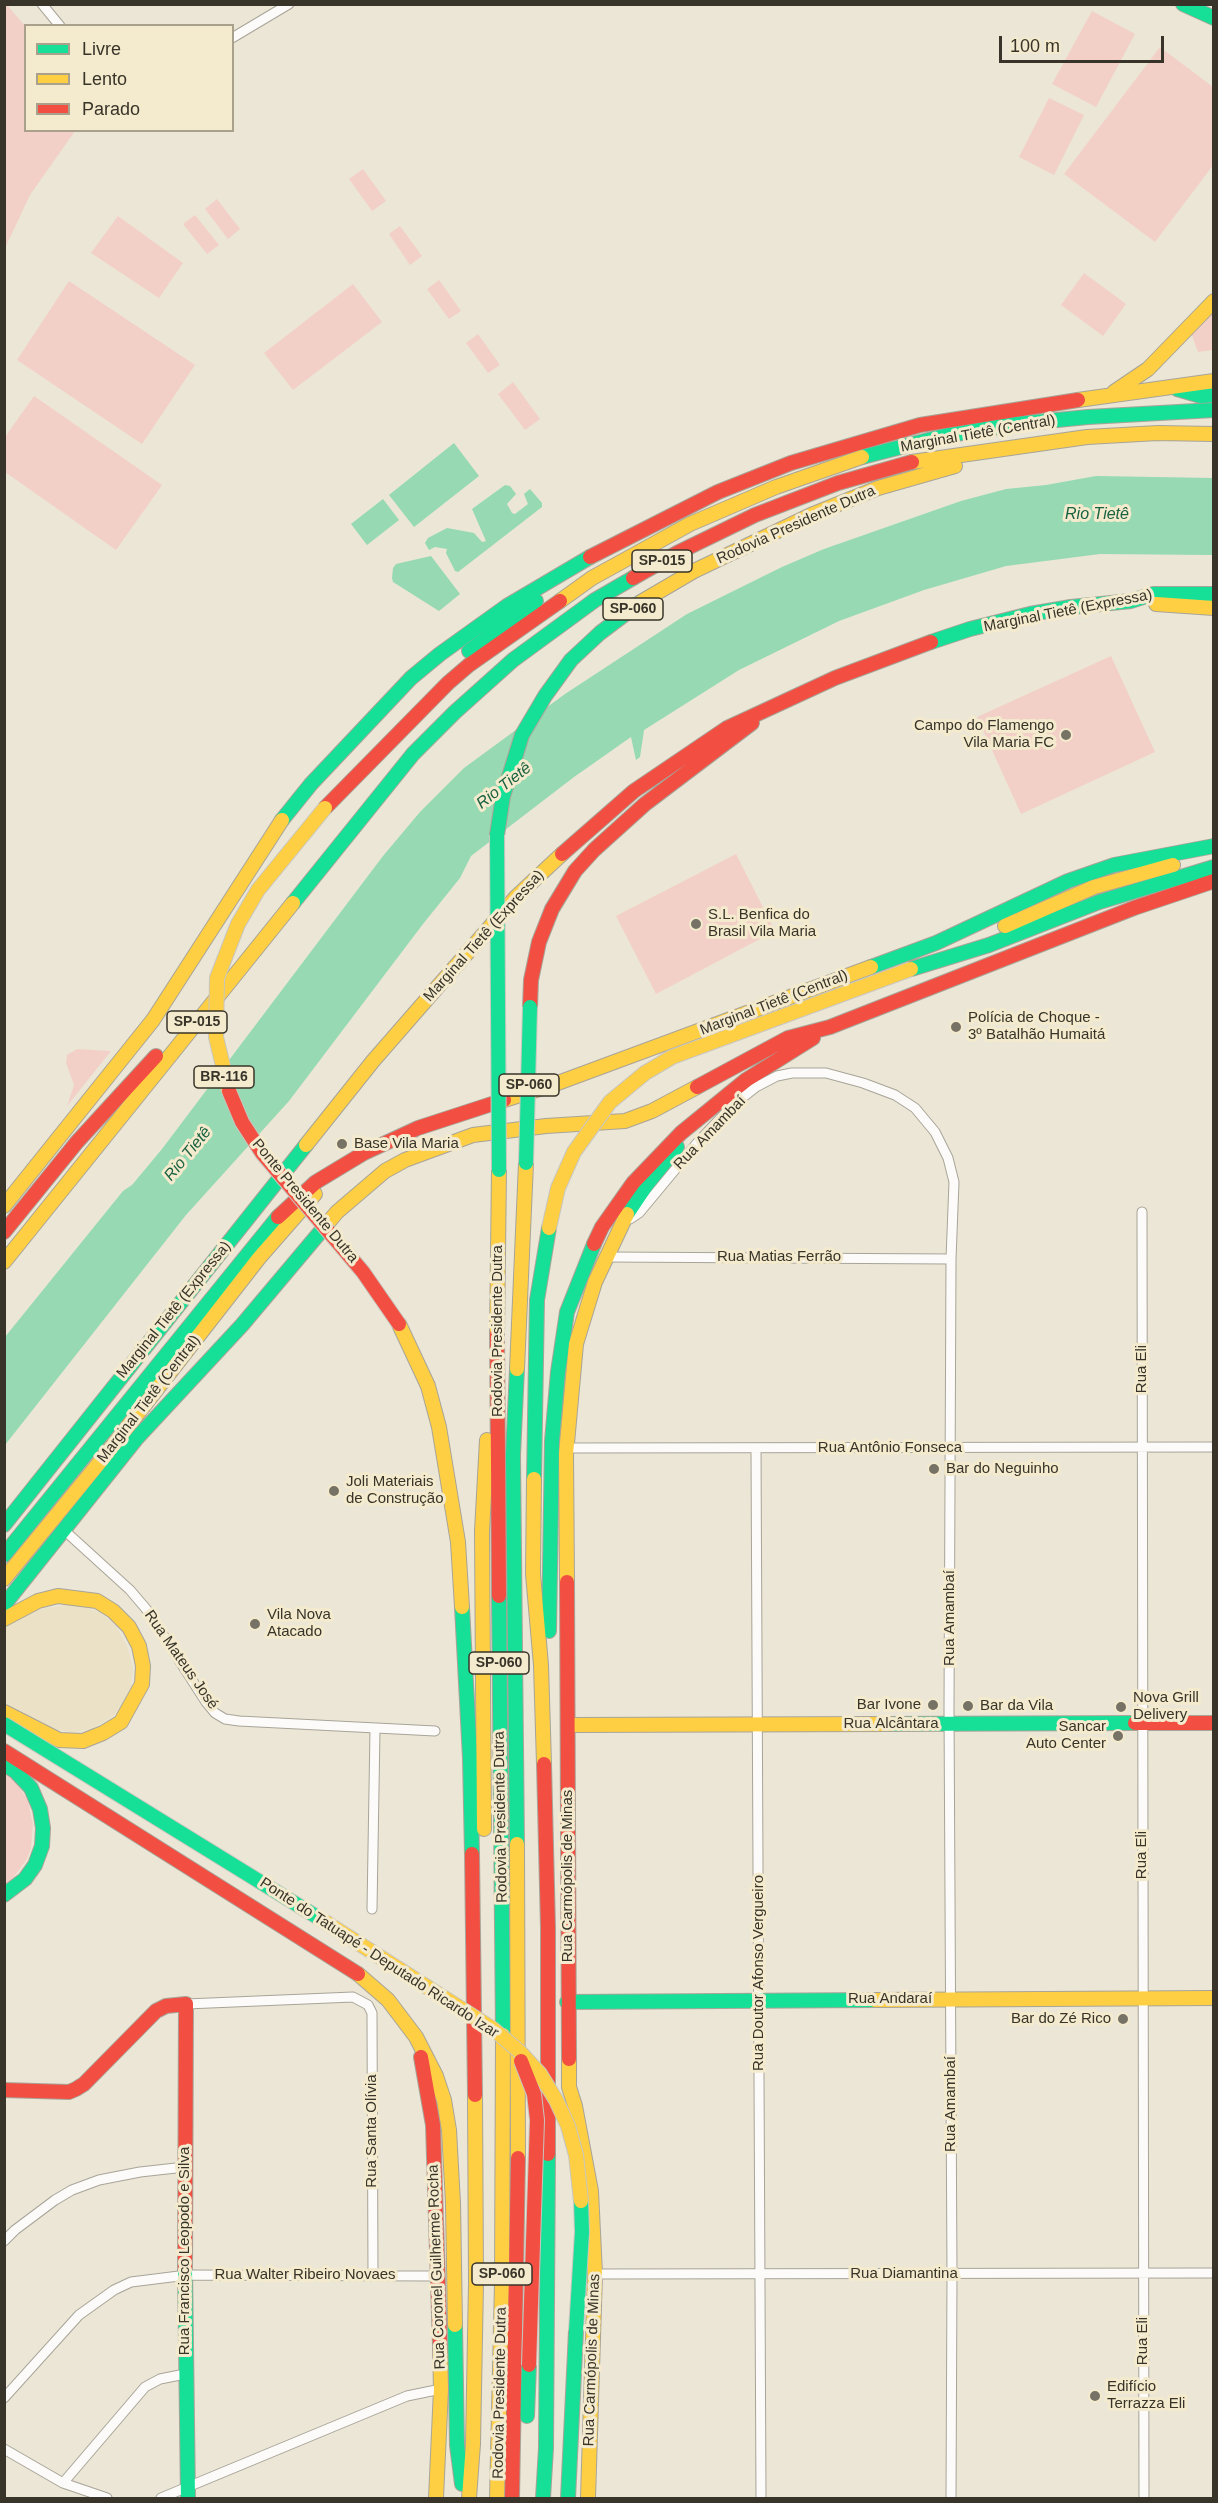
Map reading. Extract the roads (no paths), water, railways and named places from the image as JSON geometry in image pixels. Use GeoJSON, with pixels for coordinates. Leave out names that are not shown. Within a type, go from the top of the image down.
{"type":"FeatureCollection","features":[{"type":"Feature","properties":{"kind":"main road"},"geometry":{"type":"LineString","coordinates":[[1183,4],[1214,18]]}},
{"type":"Feature","properties":{"kind":"main road"},"geometry":{"type":"LineString","coordinates":[[1108,396],[1148,369],[1214,301]]}},
{"type":"Feature","properties":{"kind":"main road"},"geometry":{"type":"LineString","coordinates":[[4,1206],[153,1020],[277,825],[335,757],[411,678],[507,606],[579,563],[718,492],[791,463],[921,425],[968,416],[1214,381]]}},
{"type":"Feature","properties":{"kind":"main road"},"geometry":{"type":"LineString","coordinates":[[1168,386],[1201,396],[1214,395]]}},
{"type":"Feature","properties":{"kind":"main road","name":"Marginal Tietê (Central)"},"geometry":{"type":"LineString","coordinates":[[621,561],[690,524],[776,487],[873,453],[1016,424],[1088,417],[1214,410]]}},
{"type":"Feature","properties":{"kind":"main road","name":"SP-015"},"geometry":{"type":"LineString","coordinates":[[4,1262],[413,753],[513,660],[595,600],[677,552],[755,515],[838,483],[903,464],[995,449],[1134,434],[1193,432],[1214,434]]}},
{"type":"Feature","properties":{"kind":"main road","name":"Rodovia Presidente Dutra"},"geometry":{"type":"LineString","coordinates":[[497,2499],[502,2295],[503,1983],[497,1307],[499,1170],[497,835],[503,796],[522,735],[544,696],[571,660],[600,633],[637,605],[694,571],[811,515],[878,488],[977,460],[995,449]]}},
{"type":"Feature","properties":{"kind":"main road"},"geometry":{"type":"LineString","coordinates":[[390,782],[398,757],[475,679],[510,650],[597,586],[621,561]]}},
{"type":"Feature","properties":{"kind":"main road","name":"Ponte Presidente Dutra"},"geometry":{"type":"LineString","coordinates":[[399,1324],[363,1272],[262,1153],[242,1122],[226,1085],[216,1037],[217,978],[238,924],[258,890],[325,807],[367,763],[448,683],[470,665],[550,606],[621,561]]}},
{"type":"Feature","properties":{"kind":"main road"},"geometry":{"type":"LineString","coordinates":[[367,763],[375,739],[404,709],[468,651],[567,580],[579,563]]}},
{"type":"Feature","properties":{"kind":"main road","name":"Marginal Tietê (Expressa)"},"geometry":{"type":"LineString","coordinates":[[4,1526],[365,1070],[516,897],[634,791],[728,728],[835,678],[892,655],[970,629],[1061,609],[1131,601],[1153,594],[1214,594]]}},
{"type":"Feature","properties":{"kind":"main road"},"geometry":{"type":"LineString","coordinates":[[1131,601],[1214,608]]}},
{"type":"Feature","properties":{"kind":"main road","name":"Rodovia Presidente Dutra"},"geometry":{"type":"LineString","coordinates":[[512,2499],[519,2096],[513,1455],[526,1163],[531,980],[539,942],[552,909],[575,871],[594,850],[645,804],[743,731],[764,711]]}},
{"type":"Feature","properties":{"kind":"main road","name":"Marginal Tietê (Central)"},"geometry":{"type":"LineString","coordinates":[[4,1555],[316,1182],[373,1149],[418,1128],[555,1084],[936,943],[1068,881],[1114,865],[1214,846]]}},
{"type":"Feature","properties":{"kind":"main road"},"geometry":{"type":"LineString","coordinates":[[918,967],[1094,887],[1214,854]]}},
{"type":"Feature","properties":{"kind":"main road"},"geometry":{"type":"LineString","coordinates":[[541,1665],[533,1574],[537,1300],[558,1188],[574,1152],[610,1102],[645,1073],[672,1057],[918,967],[989,945],[1099,902],[1214,867]]}},
{"type":"Feature","properties":{"kind":"main road"},"geometry":{"type":"LineString","coordinates":[[4,1605],[136,1438],[282,1279],[337,1212],[385,1171],[405,1160],[473,1135],[625,1120],[652,1112],[788,1038],[830,1027],[1134,908],[1214,881]]}},
{"type":"Feature","properties":{"kind":"main road"},"geometry":{"type":"LineString","coordinates":[[1186,890],[1214,888]]}},
{"type":"Feature","properties":{"kind":"main road"},"geometry":{"type":"LineString","coordinates":[[541,1665],[549,1639],[552,1441],[558,1372],[567,1312],[584,1266],[602,1227],[615,1207],[656,1157],[719,1100],[746,1080],[830,1027]]}},
{"type":"Feature","properties":{"kind":"main road"},"geometry":{"type":"LineString","coordinates":[[4,1232],[77,1143],[160,1051],[183,1040]]}},
{"type":"Feature","properties":{"kind":"main road","name":"Rua Amambaí"},"geometry":{"type":"LineString","coordinates":[[606,1257],[624,1219],[672,1152],[719,1100]]}},
{"type":"Feature","properties":{"kind":"main road","name":"Marginal Tietê (Central)"},"geometry":{"type":"LineString","coordinates":[[4,1579],[104,1456],[258,1258],[289,1213]]}},
{"type":"Feature","properties":{"kind":"main road","name":"Rua Carmópolis de Minas"},"geometry":{"type":"LineString","coordinates":[[588,2499],[595,2274],[589,2179],[575,2106],[569,2087],[566,1448],[576,1344],[584,1312],[606,1257]]}},
{"type":"Feature","properties":{"kind":"main road"},"geometry":{"type":"LineString","coordinates":[[104,1456],[269,1285],[282,1279]]}},
{"type":"Feature","properties":{"kind":"main road"},"geometry":{"type":"LineString","coordinates":[[475,2050],[483,1990],[484,1932],[482,1531],[490,1354],[497,1307]]}},
{"type":"Feature","properties":{"kind":"main road","name":"Rodovia Presidente Dutra"},"geometry":{"type":"LineString","coordinates":[[399,1324],[415,1354],[434,1407],[458,1542],[470,1758],[475,2000],[476,2295],[473,2444],[469,2499]]}},
{"type":"Feature","properties":{"kind":"main road"},"geometry":{"type":"LineString","coordinates":[[4,1619],[38,1601],[58,1596],[97,1601],[113,1611],[129,1628],[139,1646],[143,1666],[142,1684],[121,1722],[83,1741],[59,1740],[4,1712]]}},
{"type":"Feature","properties":{"kind":"main road","name":"SP-060"},"geometry":{"type":"LineString","coordinates":[[541,1665],[548,1928],[548,2247],[546,2448],[543,2499]]}},
{"type":"Feature","properties":{"kind":"main road","name":"Rua Alcântara"},"geometry":{"type":"LineString","coordinates":[[568,1725],[1214,1723]]}},
{"type":"Feature","properties":{"kind":"main road","name":"Ponte do Tatuapé - Deputado Ricardo Izar"},"geometry":{"type":"LineString","coordinates":[[4,1724],[346,1935],[493,2029],[540,2074],[568,2126],[581,2187],[582,2221],[569,2495]]}},
{"type":"Feature","properties":{"kind":"main road","name":"Ponte do Tatuapé - Deputado Ricardo Izar"},"geometry":{"type":"LineString","coordinates":[[4,1751],[368,1981],[388,2000],[416,2037]]}},
{"type":"Feature","properties":{"kind":"main road"},"geometry":{"type":"LineString","coordinates":[[4,1764],[15,1771],[31,1788],[40,1809],[43,1828],[42,1846],[35,1866],[25,1880],[4,1895]]}},
{"type":"Feature","properties":{"kind":"main road","name":"Rua Andaraí"},"geometry":{"type":"LineString","coordinates":[[567,2002],[1214,1998]]}},
{"type":"Feature","properties":{"kind":"main road"},"geometry":{"type":"LineString","coordinates":[[4,2090],[69,2092],[76,2089],[84,2084],[156,2011],[166,2006],[186,2004]]}},
{"type":"Feature","properties":{"kind":"main road","name":"Rua Francisco Leopodo e Silva"},"geometry":{"type":"LineString","coordinates":[[186,2004],[185,2374],[188,2493]]}},
{"type":"Feature","properties":{"kind":"main road"},"geometry":{"type":"LineString","coordinates":[[416,2037],[436,2076],[444,2100],[449,2130],[454,2215],[457,2445],[464,2499]]}},
{"type":"Feature","properties":{"kind":"main road","name":"Rua Coronel Guilherme Rocha"},"geometry":{"type":"LineString","coordinates":[[416,2037],[433,2125],[441,2389],[436,2499]]}},
{"type":"Feature","properties":{"kind":"main road"},"geometry":{"type":"LineString","coordinates":[[513,2046],[529,2077],[534,2094],[537,2120],[524,2499]]}},
{"type":"Feature","properties":{"kind":"street"},"geometry":{"type":"LineString","coordinates":[[42,4],[58,24]]}},
{"type":"Feature","properties":{"kind":"street"},"geometry":{"type":"LineString","coordinates":[[234,37],[289,4]]}},
{"type":"Feature","properties":{"kind":"street","name":"Rua Amambaí"},"geometry":{"type":"LineString","coordinates":[[624,1219],[639,1213],[698,1142],[732,1106],[756,1087],[777,1076],[792,1072],[826,1073],[895,1095],[915,1108],[935,1132],[948,1158],[954,1182],[951,1258],[949,1724],[951,2499]]}},
{"type":"Feature","properties":{"kind":"street","name":"Rua Eli"},"geometry":{"type":"LineString","coordinates":[[1142,1212],[1144,2499]]}},
{"type":"Feature","properties":{"kind":"street","name":"Rua Matias Ferrão"},"geometry":{"type":"LineString","coordinates":[[606,1257],[951,1258]]}},
{"type":"Feature","properties":{"kind":"street","name":"Rua Antônio Fonseca"},"geometry":{"type":"LineString","coordinates":[[566,1448],[1214,1447]]}},
{"type":"Feature","properties":{"kind":"street","name":"Rua Doutor Afonso Vergueiro"},"geometry":{"type":"LineString","coordinates":[[756,1448],[761,2499]]}},
{"type":"Feature","properties":{"kind":"street","name":"Rua Mateus José"},"geometry":{"type":"LineString","coordinates":[[64,1530],[130,1590],[147,1611],[206,1702],[215,1713],[225,1719],[239,1722],[435,1731]]}},
{"type":"Feature","properties":{"kind":"street"},"geometry":{"type":"LineString","coordinates":[[372,1909],[375,1729]]}},
{"type":"Feature","properties":{"kind":"street","name":"Rua Santa Olívia"},"geometry":{"type":"LineString","coordinates":[[186,2004],[353,1997],[369,2005],[372,2013],[373,2275]]}},
{"type":"Feature","properties":{"kind":"street"},"geometry":{"type":"LineString","coordinates":[[4,2241],[55,2199],[72,2190],[99,2180],[185,2167]]}},
{"type":"Feature","properties":{"kind":"street","name":"Rua Diamantina"},"geometry":{"type":"LineString","coordinates":[[595,2274],[1214,2273]]}},
{"type":"Feature","properties":{"kind":"street","name":"Rua Walter Ribeiro Novaes"},"geometry":{"type":"LineString","coordinates":[[4,2398],[79,2315],[114,2290],[131,2282],[187,2275],[438,2276]]}},
{"type":"Feature","properties":{"kind":"street"},"geometry":{"type":"LineString","coordinates":[[63,2483],[145,2387],[160,2379],[185,2374]]}},
{"type":"Feature","properties":{"kind":"street"},"geometry":{"type":"LineString","coordinates":[[161,2499],[188,2493],[407,2396],[441,2389]]}},
{"type":"Feature","properties":{"kind":"street"},"geometry":{"type":"LineString","coordinates":[[4,2449],[63,2483],[107,2499]]}},
{"type":"Feature","properties":{"kind":"water"},"geometry":{"type":"Polygon","coordinates":[[[454,443],[479,476],[414,527],[389,495],[454,443]]]}},
{"type":"Feature","properties":{"kind":"water","name":"Rio Tietê"},"geometry":{"type":"Polygon","coordinates":[[[1096,476],[1213,478],[1213,555],[1100,554],[1006,566],[924,590],[839,621],[739,670],[644,730],[640,757],[636,760],[631,737],[574,777],[471,856],[460,878],[289,1101],[186,1215],[5,1445],[5,1337],[123,1191],[132,1185],[162,1149],[383,856],[420,812],[464,768],[565,694],[687,614],[782,567],[824,549],[961,501],[1006,489],[1096,476]]]}},
{"type":"Feature","properties":{"kind":"water"},"geometry":{"type":"Polygon","coordinates":[[[505,485],[510,486],[516,494],[507,504],[512,513],[515,514],[528,504],[524,494],[530,489],[542,503],[542,507],[458,572],[455,571],[446,553],[447,549],[435,547],[429,550],[425,543],[428,538],[447,528],[474,533],[482,542],[486,541],[472,509],[505,485]]]}},
{"type":"Feature","properties":{"kind":"water"},"geometry":{"type":"Polygon","coordinates":[[[383,499],[399,520],[367,545],[351,524],[383,499]]]}},
{"type":"Feature","properties":{"kind":"water"},"geometry":{"type":"Polygon","coordinates":[[[431,556],[460,594],[439,611],[393,582],[392,578],[396,564],[431,556]]]}},
{"type":"Feature","properties":{"kind":"place","name":"Campo do Flamengo Vila Maria FC"},"geometry":{"type":"Point","coordinates":[1066,735]}},
{"type":"Feature","properties":{"kind":"place","name":"S.L. Benfica do Brasil Vila Maria"},"geometry":{"type":"Point","coordinates":[696,924]}},
{"type":"Feature","properties":{"kind":"place","name":"Polícia de Choque - 3º Batalhão Humaitá"},"geometry":{"type":"Point","coordinates":[956,1027]}},
{"type":"Feature","properties":{"kind":"place","name":"Base Vila Maria"},"geometry":{"type":"Point","coordinates":[342,1144]}},
{"type":"Feature","properties":{"kind":"place","name":"Bar do Neguinho"},"geometry":{"type":"Point","coordinates":[934,1469]}},
{"type":"Feature","properties":{"kind":"place","name":"Joli Materiais de Construção"},"geometry":{"type":"Point","coordinates":[334,1491]}},
{"type":"Feature","properties":{"kind":"place","name":"Vila Nova Atacado"},"geometry":{"type":"Point","coordinates":[255,1624]}},
{"type":"Feature","properties":{"kind":"place","name":"Bar Ivone"},"geometry":{"type":"Point","coordinates":[933,1705]}},
{"type":"Feature","properties":{"kind":"place","name":"Bar da Vila"},"geometry":{"type":"Point","coordinates":[968,1706]}},
{"type":"Feature","properties":{"kind":"place","name":"Nova Grill Delivery"},"geometry":{"type":"Point","coordinates":[1121,1707]}},
{"type":"Feature","properties":{"kind":"place","name":"Sancar Auto Center"},"geometry":{"type":"Point","coordinates":[1118,1736]}},
{"type":"Feature","properties":{"kind":"place","name":"Bar do Zé Rico"},"geometry":{"type":"Point","coordinates":[1123,2019]}},
{"type":"Feature","properties":{"kind":"place","name":"Edifício Terrazza Eli"},"geometry":{"type":"Point","coordinates":[1095,2396]}}]}
